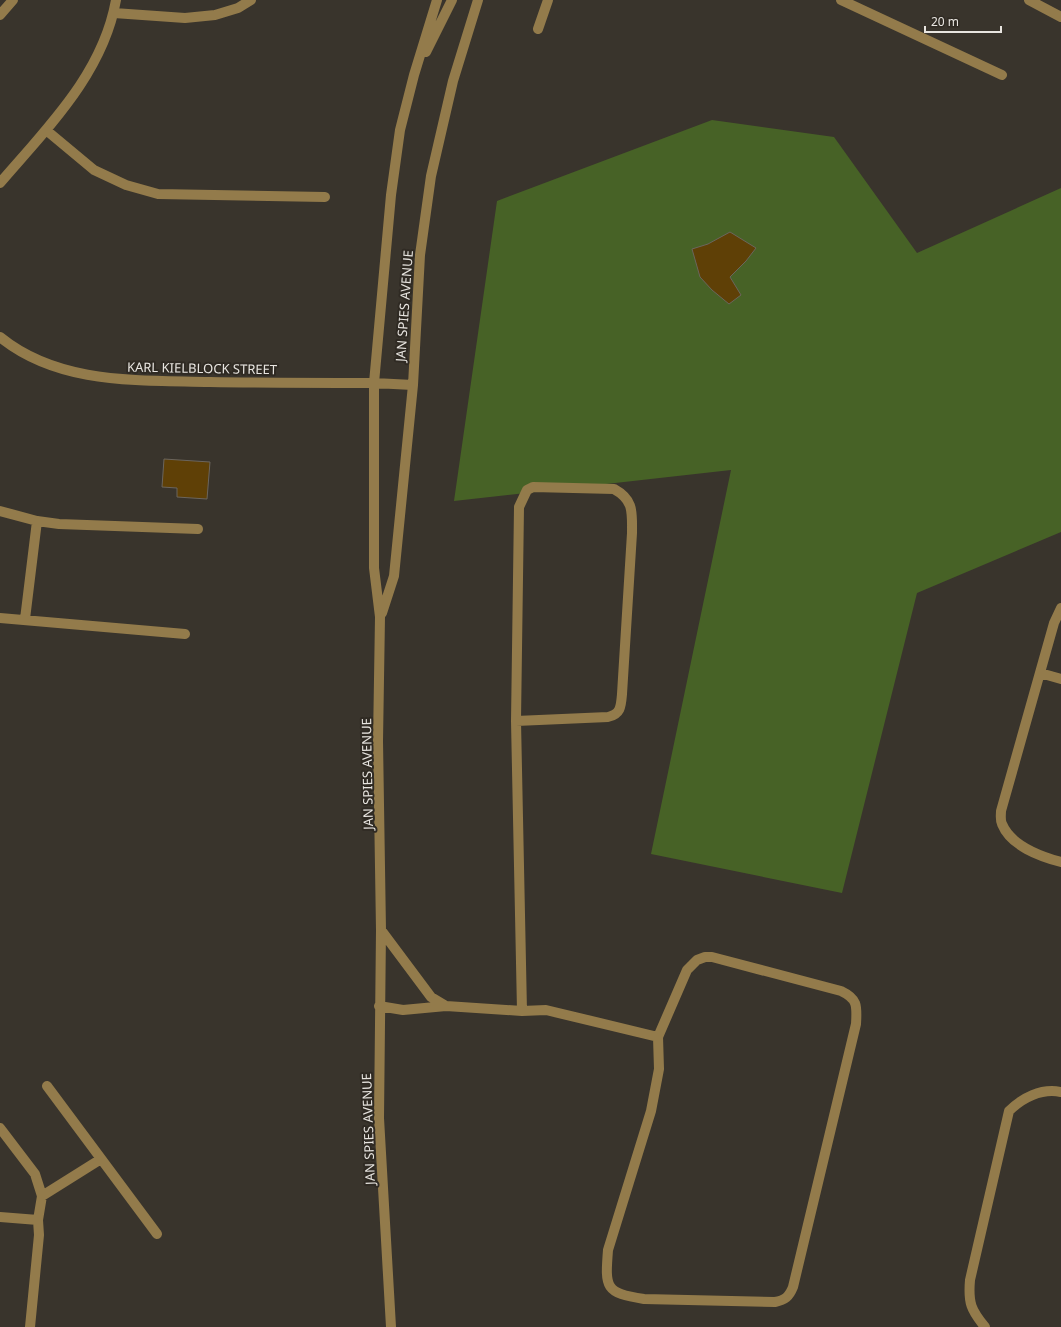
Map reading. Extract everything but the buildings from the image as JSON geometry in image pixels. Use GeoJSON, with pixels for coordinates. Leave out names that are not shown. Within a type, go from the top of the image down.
{"type":"FeatureCollection","features":[{"type":"Feature","properties":{"kind":"street"},"geometry":{"type":"LineString","coordinates":[[0,15],[13,0]]}},
{"type":"Feature","properties":{"kind":"street"},"geometry":{"type":"LineString","coordinates":[[0,183],[63,110],[87,76],[104,43],[114,13],[116,0]]}},
{"type":"Feature","properties":{"kind":"street"},"geometry":{"type":"LineString","coordinates":[[114,13],[185,18],[215,16],[238,8],[251,0]]}},
{"type":"Feature","properties":{"kind":"street","name":"JAN SPIES AVENUE"},"geometry":{"type":"LineString","coordinates":[[391,1327],[379,1118],[381,930],[378,741],[380,617],[374,568],[374,383],[391,195],[400,130],[414,75],[437,0]]}},
{"type":"Feature","properties":{"kind":"street"},"geometry":{"type":"LineString","coordinates":[[414,75],[452,0]]}},
{"type":"Feature","properties":{"kind":"street","name":"JAN SPIES AVENUE"},"geometry":{"type":"LineString","coordinates":[[380,617],[394,576],[413,385],[420,255],[431,176],[453,81],[478,0]]}},
{"type":"Feature","properties":{"kind":"street"},"geometry":{"type":"LineString","coordinates":[[538,29],[548,0]]}},
{"type":"Feature","properties":{"kind":"street"},"geometry":{"type":"LineString","coordinates":[[841,0],[1002,75]]}},
{"type":"Feature","properties":{"kind":"street"},"geometry":{"type":"LineString","coordinates":[[1029,0],[1061,17]]}},
{"type":"Feature","properties":{"kind":"street"},"geometry":{"type":"LineString","coordinates":[[46,130],[94,170],[126,185],[158,194],[325,196]]}},
{"type":"Feature","properties":{"kind":"street","name":"KARL KIELBLOCK STREET"},"geometry":{"type":"LineString","coordinates":[[0,337],[13,348],[38,361],[68,372],[117,380],[374,383],[413,385]]}},
{"type":"Feature","properties":{"kind":"street"},"geometry":{"type":"LineString","coordinates":[[516,721],[608,718],[614,716],[618,712],[622,694],[632,513],[630,503],[624,494],[614,489],[533,487],[527,490],[519,507],[516,721],[522,1011]]}},
{"type":"Feature","properties":{"kind":"street"},"geometry":{"type":"LineString","coordinates":[[0,511],[37,521],[59,524],[198,529]]}},
{"type":"Feature","properties":{"kind":"street"},"geometry":{"type":"LineString","coordinates":[[24,619],[37,521]]}},
{"type":"Feature","properties":{"kind":"street"},"geometry":{"type":"LineString","coordinates":[[1061,608],[1054,623],[1003,798],[1001,811],[1001,822],[1008,834],[1023,848],[1046,858],[1061,862]]}},
{"type":"Feature","properties":{"kind":"street"},"geometry":{"type":"LineString","coordinates":[[0,618],[185,634]]}},
{"type":"Feature","properties":{"kind":"street"},"geometry":{"type":"LineString","coordinates":[[1040,674],[1061,678]]}},
{"type":"Feature","properties":{"kind":"street"},"geometry":{"type":"LineString","coordinates":[[381,930],[431,997],[446,1006]]}},
{"type":"Feature","properties":{"kind":"street"},"geometry":{"type":"LineString","coordinates":[[712,957],[840,991],[850,996],[855,1002],[857,1010],[856,1024],[793,1287],[790,1294],[786,1298],[775,1302],[644,1299],[618,1294],[608,1283],[606,1274],[608,1250],[652,1103],[659,1069],[658,1037],[687,970],[697,960],[705,958],[712,957]]}},
{"type":"Feature","properties":{"kind":"street"},"geometry":{"type":"LineString","coordinates":[[379,1006],[403,1010],[446,1006],[522,1011],[546,1010],[658,1037]]}},
{"type":"Feature","properties":{"kind":"street"},"geometry":{"type":"LineString","coordinates":[[46,1086],[157,1234]]}},
{"type":"Feature","properties":{"kind":"street"},"geometry":{"type":"LineString","coordinates":[[985,1327],[974,1313],[969,1295],[970,1280],[1009,1111],[1019,1101],[1031,1095],[1054,1091],[1061,1092]]}},
{"type":"Feature","properties":{"kind":"street"},"geometry":{"type":"LineString","coordinates":[[0,1128],[35,1174],[42,1196],[38,1220],[39,1234],[30,1327]]}},
{"type":"Feature","properties":{"kind":"street"},"geometry":{"type":"LineString","coordinates":[[42,1196],[101,1159]]}},
{"type":"Feature","properties":{"kind":"street"},"geometry":{"type":"LineString","coordinates":[[0,1217],[38,1220]]}},
{"type":"Feature","properties":{"kind":"green space"},"geometry":{"type":"Polygon","coordinates":[[[712,120],[834,137],[917,253],[1061,188],[1061,532],[917,593],[842,893],[651,854],[731,470],[454,501],[497,201],[712,120]]]}}]}
